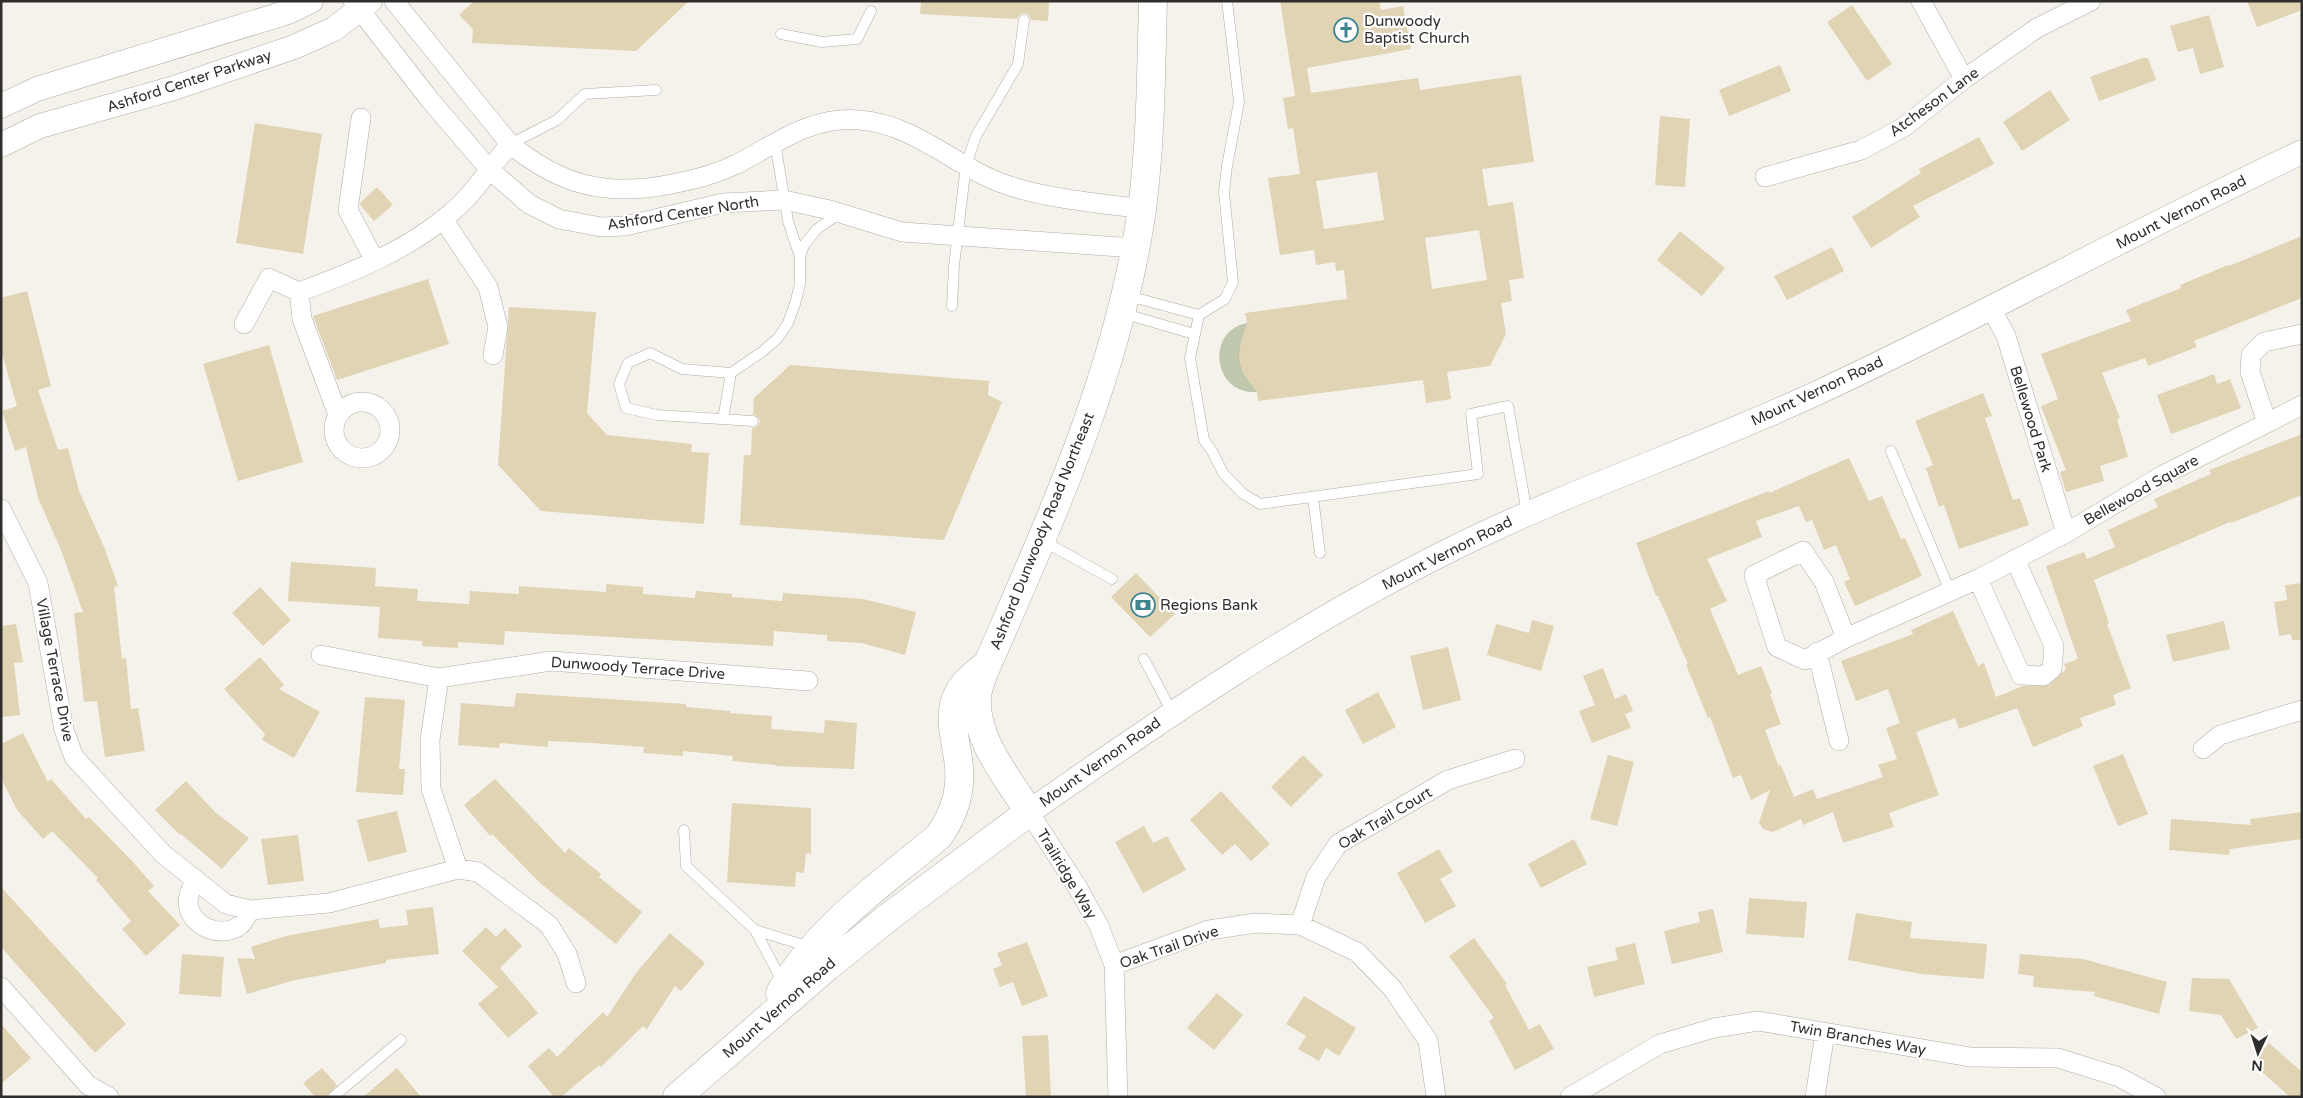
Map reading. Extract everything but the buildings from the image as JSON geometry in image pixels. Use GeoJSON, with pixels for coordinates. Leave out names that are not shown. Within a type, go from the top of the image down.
{"type":"FeatureCollection","features":[{"type":"Feature","properties":{"kind":"main road","name":"Ashford Dunwoody Road Northeast"},"geometry":{"type":"LineString","coordinates":[[1029,812],[988,744],[981,726],[977,696],[988,663],[1091,415],[1123,304],[1142,209],[1151,109],[1153,1]]}},
{"type":"Feature","properties":{"kind":"main road"},"geometry":{"type":"LineString","coordinates":[[766,1018],[790,975],[839,919],[939,836],[948,823],[954,810],[960,782],[952,718],[953,704],[967,682],[988,663]]}},
{"type":"Feature","properties":{"kind":"main road","name":"Mount Vernon Road"},"geometry":{"type":"LineString","coordinates":[[677,1097],[766,1018],[890,916],[1029,812]]}},
{"type":"Feature","properties":{"kind":"street"},"geometry":{"type":"LineString","coordinates":[[1,106],[37,89],[288,12],[311,1]]}},
{"type":"Feature","properties":{"kind":"street","name":"Ashford Center North"},"geometry":{"type":"LineString","coordinates":[[394,1],[510,144],[532,162],[563,178],[598,189],[656,188],[720,172],[790,133],[822,123],[859,120],[889,126],[913,135],[994,180],[1023,190],[1142,209]]}},
{"type":"Feature","properties":{"kind":"street"},"geometry":{"type":"LineString","coordinates":[[1921,1],[1964,78]]}},
{"type":"Feature","properties":{"kind":"street","name":"Atcheson Lane"},"geometry":{"type":"LineString","coordinates":[[1766,177],[1861,150],[1904,127],[1964,78],[2037,28],[2091,1]]}},
{"type":"Feature","properties":{"kind":"street","name":"Ashford Center North"},"geometry":{"type":"LineString","coordinates":[[361,4],[430,100],[489,170],[529,204],[543,212],[579,224],[602,227],[640,223],[723,203],[784,200],[840,213],[902,232],[1135,248]]}},
{"type":"Feature","properties":{"kind":"street","name":"Ashford Center Parkway"},"geometry":{"type":"LineString","coordinates":[[1,145],[40,126],[174,88],[294,47],[334,29],[361,4]]}},
{"type":"Feature","properties":{"kind":"street"},"geometry":{"type":"LineString","coordinates":[[361,118],[348,210],[376,261]]}},
{"type":"Feature","properties":{"kind":"street"},"geometry":{"type":"LineString","coordinates":[[244,324],[269,278],[299,292],[376,261],[423,234],[454,211],[510,144]]}},
{"type":"Feature","properties":{"kind":"street","name":"Mount Vernon Road"},"geometry":{"type":"LineString","coordinates":[[1029,812],[1172,712],[1266,651],[1448,550],[1527,513],[1814,394],[1991,308],[2302,152]]}},
{"type":"Feature","properties":{"kind":"street"},"geometry":{"type":"LineString","coordinates":[[443,219],[488,287],[498,327],[493,355]]}},
{"type":"Feature","properties":{"kind":"street"},"geometry":{"type":"LineString","coordinates":[[299,292],[302,319],[338,415]]}},
{"type":"Feature","properties":{"kind":"street","name":"Bellewood Park"},"geometry":{"type":"LineString","coordinates":[[1991,308],[2006,336],[2066,533]]}},
{"type":"Feature","properties":{"kind":"street"},"geometry":{"type":"LineString","coordinates":[[2267,423],[2250,372],[2251,355],[2264,342],[2302,334]]}},
{"type":"Feature","properties":{"kind":"street","name":"Bellewood Square"},"geometry":{"type":"LineString","coordinates":[[1846,638],[1824,582],[1803,551],[1754,575],[1777,647],[1806,660],[1817,652],[1846,638],[1978,579],[2066,533],[2163,475],[2302,405]]}},
{"type":"Feature","properties":{"kind":"street","name":"Village Terrace Drive"},"geometry":{"type":"LineString","coordinates":[[1,509],[38,583],[64,730],[74,757],[163,854],[195,880],[226,904],[250,910],[329,903],[458,869]]}},
{"type":"Feature","properties":{"kind":"street"},"geometry":{"type":"LineString","coordinates":[[1978,579],[2021,675],[2043,676],[2052,669],[2054,646],[2015,559]]}},
{"type":"Feature","properties":{"kind":"street"},"geometry":{"type":"LineString","coordinates":[[1817,652],[1839,741]]}},
{"type":"Feature","properties":{"kind":"street","name":"Dunwoody Terrace Drive"},"geometry":{"type":"LineString","coordinates":[[320,655],[439,678],[551,661],[808,681]]}},
{"type":"Feature","properties":{"kind":"street"},"geometry":{"type":"LineString","coordinates":[[439,678],[430,740],[431,789],[458,869],[478,872],[549,925],[567,954],[576,983]]}},
{"type":"Feature","properties":{"kind":"street"},"geometry":{"type":"LineString","coordinates":[[2202,749],[2220,735],[2302,710]]}},
{"type":"Feature","properties":{"kind":"street","name":"Oak Trail Court"},"geometry":{"type":"LineString","coordinates":[[1300,925],[1316,877],[1338,844],[1448,780],[1515,759]]}},
{"type":"Feature","properties":{"kind":"street","name":"Trailridge Way"},"geometry":{"type":"LineString","coordinates":[[1029,812],[1078,888],[1099,926],[1114,965]]}},
{"type":"Feature","properties":{"kind":"street"},"geometry":{"type":"LineString","coordinates":[[195,880],[188,903],[191,914],[208,929],[225,932],[240,926],[250,910]]}},
{"type":"Feature","properties":{"kind":"street","name":"Oak Trail Drive"},"geometry":{"type":"LineString","coordinates":[[1118,1097],[1114,965],[1209,930],[1256,923],[1300,925],[1357,952],[1392,988],[1428,1041],[1436,1097]]}},
{"type":"Feature","properties":{"kind":"street"},"geometry":{"type":"LineString","coordinates":[[1,986],[88,1085],[109,1097]]}},
{"type":"Feature","properties":{"kind":"street","name":"Twin Branches Way"},"geometry":{"type":"LineString","coordinates":[[1570,1097],[1660,1044],[1714,1028],[1758,1021],[1970,1057],[2058,1058],[2119,1077],[2156,1097]]}},
{"type":"Feature","properties":{"kind":"street"},"geometry":{"type":"LineString","coordinates":[[1816,1097],[1825,1033]]}},
{"type":"Feature","properties":{"kind":"lane"},"geometry":{"type":"LineString","coordinates":[[1123,304],[1198,315],[1225,299],[1233,282],[1224,192],[1226,166],[1239,102],[1227,1]]}},
{"type":"Feature","properties":{"kind":"lane"},"geometry":{"type":"LineString","coordinates":[[781,34],[822,42],[856,39],[871,11]]}},
{"type":"Feature","properties":{"kind":"lane"},"geometry":{"type":"LineString","coordinates":[[952,306],[966,165],[976,136],[1018,64],[1024,20]]}},
{"type":"Feature","properties":{"kind":"lane"},"geometry":{"type":"LineString","coordinates":[[510,144],[557,120],[585,94],[656,90]]}},
{"type":"Feature","properties":{"kind":"lane"},"geometry":{"type":"LineString","coordinates":[[774,142],[788,221],[800,257]]}},
{"type":"Feature","properties":{"kind":"lane"},"geometry":{"type":"LineString","coordinates":[[753,421],[658,415],[626,408],[619,384],[628,363],[650,354],[682,369],[731,373],[763,351],[778,338],[788,323],[800,284],[800,257],[804,245],[817,229],[840,213]]}},
{"type":"Feature","properties":{"kind":"lane"},"geometry":{"type":"LineString","coordinates":[[1123,304],[1194,334]]}},
{"type":"Feature","properties":{"kind":"lane"},"geometry":{"type":"LineString","coordinates":[[1198,315],[1190,358],[1204,440],[1223,473],[1242,493],[1260,504],[1478,474],[1471,414],[1508,406],[1527,513]]}},
{"type":"Feature","properties":{"kind":"lane"},"geometry":{"type":"LineString","coordinates":[[723,419],[731,373]]}},
{"type":"Feature","properties":{"kind":"lane"},"geometry":{"type":"LineString","coordinates":[[1890,451],[1950,591]]}},
{"type":"Feature","properties":{"kind":"lane"},"geometry":{"type":"LineString","coordinates":[[1313,497],[1320,553]]}},
{"type":"Feature","properties":{"kind":"lane"},"geometry":{"type":"LineString","coordinates":[[1041,539],[1112,578]]}},
{"type":"Feature","properties":{"kind":"lane"},"geometry":{"type":"LineString","coordinates":[[1144,659],[1172,712]]}},
{"type":"Feature","properties":{"kind":"lane"},"geometry":{"type":"LineString","coordinates":[[684,830],[686,866],[756,930],[785,986]]}},
{"type":"Feature","properties":{"kind":"lane"},"geometry":{"type":"LineString","coordinates":[[756,930],[814,949]]}},
{"type":"Feature","properties":{"kind":"lane"},"geometry":{"type":"LineString","coordinates":[[333,1097],[401,1040]]}},
{"type":"Feature","properties":{"kind":"green space"},"geometry":{"type":"Polygon","coordinates":[[[1247,323],[1248,332],[1244,333],[1242,340],[1241,360],[1247,378],[1251,384],[1256,384],[1257,392],[1242,390],[1231,384],[1223,374],[1220,362],[1220,349],[1225,338],[1234,328],[1247,323]]]}},
{"type":"Feature","properties":{"kind":"place","name":"Dunwoody Baptist Church"},"geometry":{"type":"Point","coordinates":[1346,30]}},
{"type":"Feature","properties":{"kind":"place","name":"Regions Bank"},"geometry":{"type":"Point","coordinates":[1143,605]}}]}
